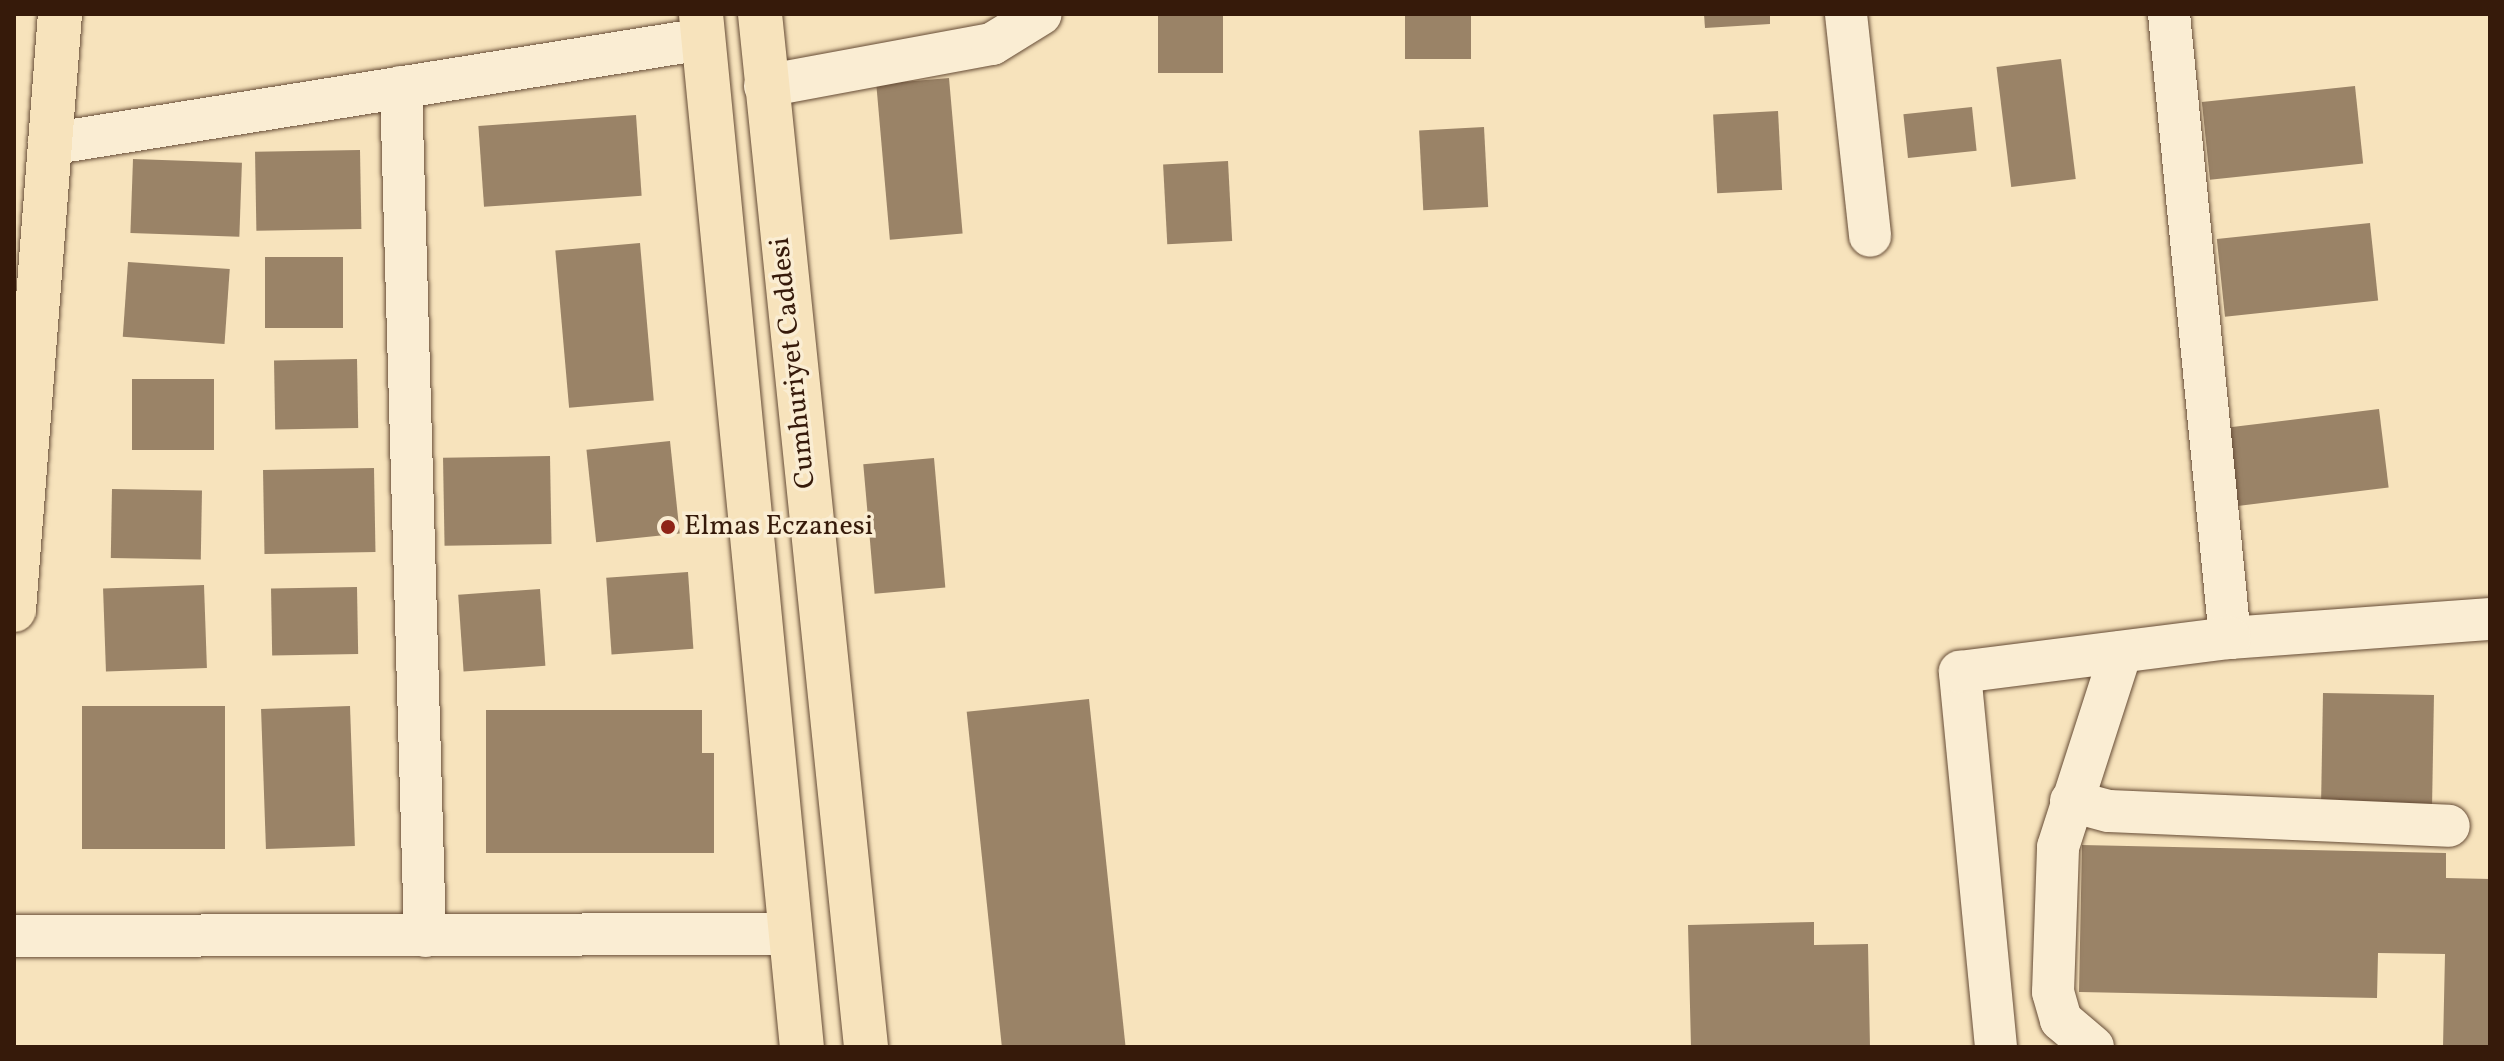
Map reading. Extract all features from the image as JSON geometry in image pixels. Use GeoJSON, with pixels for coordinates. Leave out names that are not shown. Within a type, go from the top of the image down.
{"type":"FeatureCollection","features":[{"type":"Feature","properties":{"kind":"main road"},"geometry":{"type":"LineString","coordinates":[[14,610],[60,14]]}},
{"type":"Feature","properties":{"kind":"main road","name":"Cumhuriyet Caddesi"},"geometry":{"type":"LineString","coordinates":[[760,14],[866,1047]]}},
{"type":"Feature","properties":{"kind":"main road","name":"Cumhuriyet Caddesi"},"geometry":{"type":"LineString","coordinates":[[702,26],[802,1047]]}},
{"type":"Feature","properties":{"kind":"street"},"geometry":{"type":"LineString","coordinates":[[765,86],[992,44],[1041,14]]}},
{"type":"Feature","properties":{"kind":"street"},"geometry":{"type":"LineString","coordinates":[[1846,14],[1870,236]]}},
{"type":"Feature","properties":{"kind":"street"},"geometry":{"type":"LineString","coordinates":[[2169,14],[2230,638]]}},
{"type":"Feature","properties":{"kind":"street"},"geometry":{"type":"LineString","coordinates":[[49,144],[401,87],[702,26]]}},
{"type":"Feature","properties":{"kind":"street"},"geometry":{"type":"LineString","coordinates":[[401,87],[425,936]]}},
{"type":"Feature","properties":{"kind":"street"},"geometry":{"type":"LineString","coordinates":[[1996,1047],[1960,672],[2230,638],[2490,619]]}},
{"type":"Feature","properties":{"kind":"street"},"geometry":{"type":"LineString","coordinates":[[2093,1047],[2061,1020],[2053,992],[2058,847],[2071,801],[2116,683],[2121,652]]}},
{"type":"Feature","properties":{"kind":"street"},"geometry":{"type":"LineString","coordinates":[[2071,801],[2109,811],[2449,826]]}},
{"type":"Feature","properties":{"kind":"street"},"geometry":{"type":"LineString","coordinates":[[14,936],[790,934]]}},
{"type":"Feature","properties":{"kind":"building"},"geometry":{"type":"Polygon","coordinates":[[[1158,14],[1223,14],[1223,73],[1158,73],[1158,14]]]}},
{"type":"Feature","properties":{"kind":"building"},"geometry":{"type":"Polygon","coordinates":[[[1405,14],[1471,14],[1471,59],[1405,59],[1405,14]]]}},
{"type":"Feature","properties":{"kind":"building"},"geometry":{"type":"Polygon","coordinates":[[[1704,14],[1770,14],[1770,24],[1705,28],[1704,14]]]}},
{"type":"Feature","properties":{"kind":"building"},"geometry":{"type":"Polygon","coordinates":[[[2061,59],[2076,179],[2011,187],[1996,67],[2061,59]]]}},
{"type":"Feature","properties":{"kind":"building"},"geometry":{"type":"Polygon","coordinates":[[[949,78],[963,233],[890,240],[876,84],[949,78]]]}},
{"type":"Feature","properties":{"kind":"building"},"geometry":{"type":"Polygon","coordinates":[[[2355,86],[2363,164],[2210,180],[2202,102],[2355,86]]]}},
{"type":"Feature","properties":{"kind":"building"},"geometry":{"type":"Polygon","coordinates":[[[1972,107],[1977,151],[1908,158],[1903,114],[1972,107]]]}},
{"type":"Feature","properties":{"kind":"building"},"geometry":{"type":"Polygon","coordinates":[[[1778,111],[1782,190],[1717,193],[1713,114],[1778,111]]]}},
{"type":"Feature","properties":{"kind":"building"},"geometry":{"type":"Polygon","coordinates":[[[636,115],[642,196],[484,207],[478,126],[636,115]]]}},
{"type":"Feature","properties":{"kind":"building"},"geometry":{"type":"Polygon","coordinates":[[[1484,127],[1488,207],[1423,210],[1419,130],[1484,127]]]}},
{"type":"Feature","properties":{"kind":"building"},"geometry":{"type":"Polygon","coordinates":[[[360,150],[361,229],[256,231],[255,152],[360,150]]]}},
{"type":"Feature","properties":{"kind":"building"},"geometry":{"type":"Polygon","coordinates":[[[133,159],[242,163],[239,237],[130,233],[133,159]]]}},
{"type":"Feature","properties":{"kind":"building"},"geometry":{"type":"Polygon","coordinates":[[[1228,161],[1232,241],[1167,244],[1163,164],[1228,161]]]}},
{"type":"Feature","properties":{"kind":"building"},"geometry":{"type":"Polygon","coordinates":[[[2370,223],[2378,301],[2225,317],[2217,239],[2370,223]]]}},
{"type":"Feature","properties":{"kind":"building"},"geometry":{"type":"Polygon","coordinates":[[[640,243],[654,400],[569,408],[555,250],[640,243]]]}},
{"type":"Feature","properties":{"kind":"building"},"geometry":{"type":"Polygon","coordinates":[[[265,257],[343,257],[343,328],[265,328],[265,257]]]}},
{"type":"Feature","properties":{"kind":"building"},"geometry":{"type":"Polygon","coordinates":[[[128,262],[230,269],[225,344],[123,337],[128,262]]]}},
{"type":"Feature","properties":{"kind":"building"},"geometry":{"type":"Polygon","coordinates":[[[357,359],[358,428],[275,429],[274,360],[357,359]]]}},
{"type":"Feature","properties":{"kind":"building"},"geometry":{"type":"Polygon","coordinates":[[[132,379],[214,379],[214,450],[132,450],[132,379]]]}},
{"type":"Feature","properties":{"kind":"building"},"geometry":{"type":"Polygon","coordinates":[[[2379,409],[2389,487],[2236,506],[2226,428],[2379,409]]]}},
{"type":"Feature","properties":{"kind":"building"},"geometry":{"type":"Polygon","coordinates":[[[670,441],[680,533],[596,542],[586,450],[670,441]]]}},
{"type":"Feature","properties":{"kind":"building"},"geometry":{"type":"Polygon","coordinates":[[[550,456],[552,544],[445,546],[443,458],[550,456]]]}},
{"type":"Feature","properties":{"kind":"building"},"geometry":{"type":"Polygon","coordinates":[[[934,458],[945,588],[875,594],[863,464],[934,458]]]}},
{"type":"Feature","properties":{"kind":"building"},"geometry":{"type":"Polygon","coordinates":[[[374,468],[375,552],[264,554],[263,470],[374,468]]]}},
{"type":"Feature","properties":{"kind":"building"},"geometry":{"type":"Polygon","coordinates":[[[112,489],[202,491],[201,560],[111,558],[112,489]]]}},
{"type":"Feature","properties":{"kind":"building"},"geometry":{"type":"Polygon","coordinates":[[[688,572],[693,649],[612,655],[606,578],[688,572]]]}},
{"type":"Feature","properties":{"kind":"building"},"geometry":{"type":"Polygon","coordinates":[[[204,585],[207,668],[106,671],[103,589],[204,585]]]}},
{"type":"Feature","properties":{"kind":"building"},"geometry":{"type":"Polygon","coordinates":[[[357,587],[358,654],[272,655],[271,589],[357,587]]]}},
{"type":"Feature","properties":{"kind":"building"},"geometry":{"type":"Polygon","coordinates":[[[540,589],[545,666],[464,672],[458,595],[540,589]]]}},
{"type":"Feature","properties":{"kind":"building"},"geometry":{"type":"Polygon","coordinates":[[[2323,693],[2434,695],[2432,813],[2321,811],[2323,693]]]}},
{"type":"Feature","properties":{"kind":"building"},"geometry":{"type":"Polygon","coordinates":[[[1089,699],[1126,1047],[1002,1047],[967,712],[1089,699]]]}},
{"type":"Feature","properties":{"kind":"building"},"geometry":{"type":"Polygon","coordinates":[[[82,706],[225,706],[225,849],[82,849],[82,706]]]}},
{"type":"Feature","properties":{"kind":"building"},"geometry":{"type":"Polygon","coordinates":[[[350,706],[355,846],[266,849],[261,709],[350,706]]]}},
{"type":"Feature","properties":{"kind":"building"},"geometry":{"type":"Polygon","coordinates":[[[486,710],[702,710],[702,753],[714,753],[714,853],[486,853],[486,710]]]}},
{"type":"Feature","properties":{"kind":"building"},"geometry":{"type":"Polygon","coordinates":[[[2082,845],[2446,853],[2446,878],[2490,879],[2490,1047],[2443,1047],[2445,954],[2378,953],[2377,998],[2079,992],[2082,845]]]}},
{"type":"Feature","properties":{"kind":"building"},"geometry":{"type":"Polygon","coordinates":[[[1814,922],[1814,945],[1868,944],[1870,1047],[1691,1047],[1688,925],[1814,922]]]}},
{"type":"Feature","properties":{"kind":"place","name":"Elmas Eczanesi"},"geometry":{"type":"Point","coordinates":[668,527]}}]}
